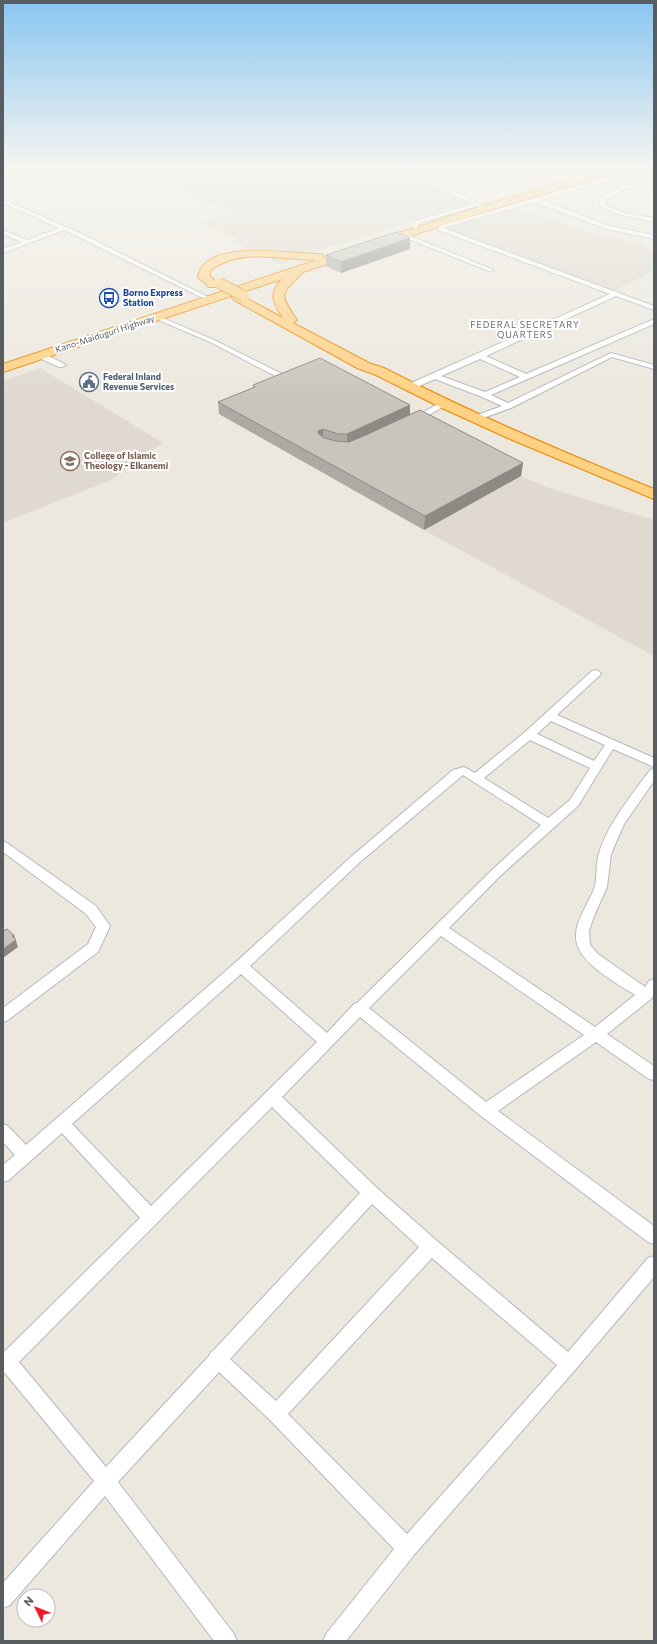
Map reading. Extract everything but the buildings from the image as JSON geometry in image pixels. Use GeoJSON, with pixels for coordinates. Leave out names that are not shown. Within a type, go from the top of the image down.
{"type":"FeatureCollection","features":[{"type":"Feature","properties":{"kind":"highway","name":"Kano-Maiduguri Highway"},"geometry":{"type":"LineString","coordinates":[[3,368],[175,311],[327,256],[361,246]]}},
{"type":"Feature","properties":{"kind":"highway","name":"Kano-Maiduguri Highway"},"geometry":{"type":"LineString","coordinates":[[3,364],[365,246]]}},
{"type":"Feature","properties":{"kind":"highway"},"geometry":{"type":"LineString","coordinates":[[327,256],[301,257],[256,254],[226,258],[213,263],[205,270],[204,277],[240,301],[288,321],[364,366],[379,370],[444,404],[545,451],[654,494]]}},
{"type":"Feature","properties":{"kind":"highway"},"geometry":{"type":"LineString","coordinates":[[216,284],[210,274],[212,268],[224,261],[239,257],[257,256],[275,257],[286,262],[294,269],[281,286],[278,294],[279,302],[288,321]]}},
{"type":"Feature","properties":{"kind":"highway"},"geometry":{"type":"LineString","coordinates":[[175,311],[223,309]]}},
{"type":"Feature","properties":{"kind":"street"},"geometry":{"type":"LineString","coordinates":[[3,251],[17,246]]}},
{"type":"Feature","properties":{"kind":"street"},"geometry":{"type":"LineString","coordinates":[[101,246],[205,297]]}},
{"type":"Feature","properties":{"kind":"street"},"geometry":{"type":"LineString","coordinates":[[432,246],[491,270]]}},
{"type":"Feature","properties":{"kind":"street"},"geometry":{"type":"LineString","coordinates":[[485,246],[654,308]]}},
{"type":"Feature","properties":{"kind":"street"},"geometry":{"type":"LineString","coordinates":[[410,387],[615,294]]}},
{"type":"Feature","properties":{"kind":"street"},"geometry":{"type":"LineString","coordinates":[[156,317],[212,341],[286,378]]}},
{"type":"Feature","properties":{"kind":"street"},"geometry":{"type":"LineString","coordinates":[[485,395],[654,321]]}},
{"type":"Feature","properties":{"kind":"street"},"geometry":{"type":"LineString","coordinates":[[40,355],[62,365]]}},
{"type":"Feature","properties":{"kind":"street"},"geometry":{"type":"LineString","coordinates":[[475,419],[508,406],[611,355],[654,367]]}},
{"type":"Feature","properties":{"kind":"street"},"geometry":{"type":"LineString","coordinates":[[480,356],[526,377]]}},
{"type":"Feature","properties":{"kind":"street"},"geometry":{"type":"LineString","coordinates":[[435,376],[485,395],[508,406]]}},
{"type":"Feature","properties":{"kind":"street"},"geometry":{"type":"LineString","coordinates":[[406,424],[444,404]]}},
{"type":"Feature","properties":{"kind":"street"},"geometry":{"type":"LineString","coordinates":[[476,778],[529,735],[596,673]]}},
{"type":"Feature","properties":{"kind":"street"},"geometry":{"type":"LineString","coordinates":[[550,716],[654,763]]}},
{"type":"Feature","properties":{"kind":"street"},"geometry":{"type":"LineString","coordinates":[[529,735],[596,768]]}},
{"type":"Feature","properties":{"kind":"street"},"geometry":{"type":"LineString","coordinates":[[227,1641],[106,1481],[5,1363],[440,928],[496,873],[574,803],[611,744]]}},
{"type":"Feature","properties":{"kind":"street"},"geometry":{"type":"LineString","coordinates":[[3,1175],[242,966],[356,859],[448,779],[457,773],[464,771],[549,824]]}},
{"type":"Feature","properties":{"kind":"street"},"geometry":{"type":"LineString","coordinates":[[486,1111],[595,1035],[650,990],[605,967],[584,948],[580,936],[602,886],[605,854],[619,824],[654,773]]}},
{"type":"Feature","properties":{"kind":"street"},"geometry":{"type":"LineString","coordinates":[[3,846],[91,910],[103,926],[93,948],[3,1016]]}},
{"type":"Feature","properties":{"kind":"street"},"geometry":{"type":"LineString","coordinates":[[440,928],[654,1074]]}},
{"type":"Feature","properties":{"kind":"street"},"geometry":{"type":"LineString","coordinates":[[242,966],[326,1041]]}},
{"type":"Feature","properties":{"kind":"street"},"geometry":{"type":"LineString","coordinates":[[359,1008],[486,1111],[654,1236]]}},
{"type":"Feature","properties":{"kind":"street"},"geometry":{"type":"LineString","coordinates":[[271,1096],[371,1193],[430,1247],[569,1364]]}},
{"type":"Feature","properties":{"kind":"street"},"geometry":{"type":"LineString","coordinates":[[62,1123],[150,1217]]}},
{"type":"Feature","properties":{"kind":"street"},"geometry":{"type":"LineString","coordinates":[[3,1131],[25,1155]]}},
{"type":"Feature","properties":{"kind":"street"},"geometry":{"type":"LineString","coordinates":[[3,1598],[217,1358],[371,1193]]}},
{"type":"Feature","properties":{"kind":"street"},"geometry":{"type":"LineString","coordinates":[[276,1414],[430,1247]]}},
{"type":"Feature","properties":{"kind":"street"},"geometry":{"type":"LineString","coordinates":[[333,1641],[407,1548],[569,1364],[654,1264]]}},
{"type":"Feature","properties":{"kind":"street"},"geometry":{"type":"LineString","coordinates":[[217,1358],[276,1414],[407,1548]]}},
{"type":"Feature","properties":{"kind":"shaded area"},"geometry":{"type":"Polygon","coordinates":[[[242,246],[335,246],[279,264],[242,246]]]}},
{"type":"Feature","properties":{"kind":"shaded area"},"geometry":{"type":"Polygon","coordinates":[[[490,246],[642,246],[654,251],[654,266],[650,269],[654,271],[611,292],[490,246]]]}},
{"type":"Feature","properties":{"kind":"shaded area","name":"College of Islamic Theology - Elkanemi"},"geometry":{"type":"Polygon","coordinates":[[[40,368],[163,443],[111,480],[3,523],[3,381],[40,368]]]}},
{"type":"Feature","properties":{"kind":"shaded area"},"geometry":{"type":"Polygon","coordinates":[[[521,476],[545,487],[654,520],[654,656],[424,530],[521,476]]]}},
{"type":"Feature","properties":{"kind":"place","name":"Borno Express Station"},"geometry":{"type":"Point","coordinates":[109,298]}},
{"type":"Feature","properties":{"kind":"place","name":"Federal Inland Revenue Services"},"geometry":{"type":"Point","coordinates":[89,382]}},
{"type":"Feature","properties":{"kind":"place","name":"College of Islamic Theology - Elkanemi"},"geometry":{"type":"Point","coordinates":[70,461]}},
{"type":"Feature","properties":{"kind":"district","name":"FEDERAL SECRETARY QUARTERS"},"geometry":{"type":"Point","coordinates":[525,330]}}]}
